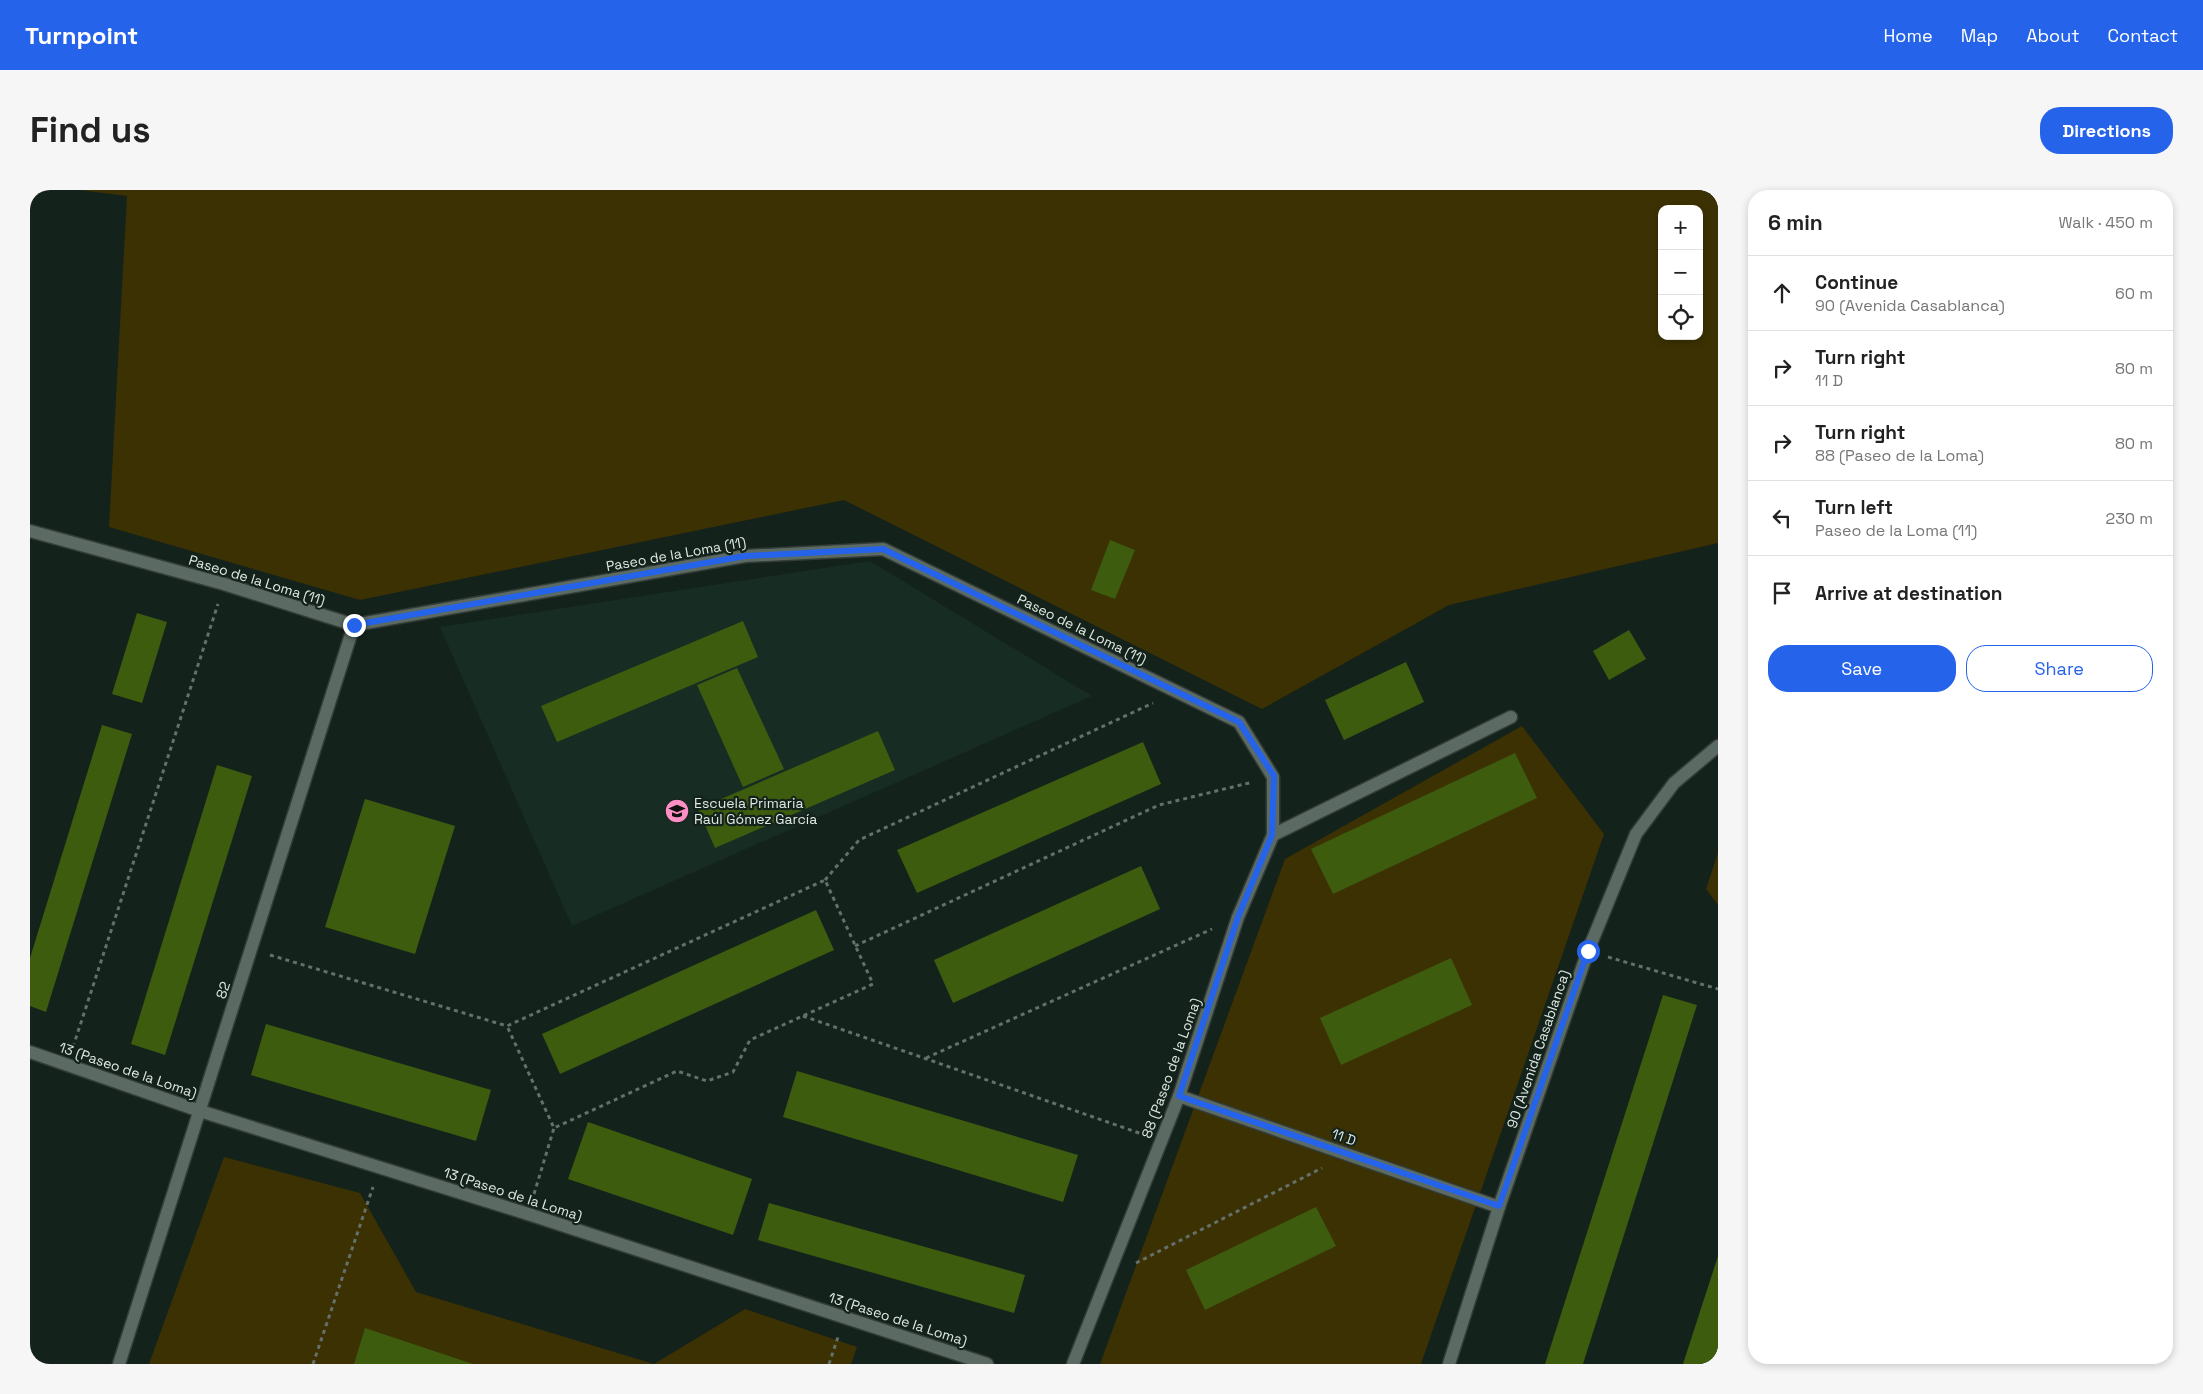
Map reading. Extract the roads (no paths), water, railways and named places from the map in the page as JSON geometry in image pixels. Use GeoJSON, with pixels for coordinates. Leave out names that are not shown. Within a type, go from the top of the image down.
{"type":"FeatureCollection","features":[{"type":"Feature","properties":{"kind":"street","name":"Paseo de la Loma (11)"},"geometry":{"type":"LineString","coordinates":[[30,531],[224,584],[354,625],[745,556],[883,549],[1239,722],[1274,776]]}},
{"type":"Feature","properties":{"kind":"street","name":"82"},"geometry":{"type":"LineString","coordinates":[[119,1364],[354,625]]}},
{"type":"Feature","properties":{"kind":"street"},"geometry":{"type":"LineString","coordinates":[[1272,835],[1511,717]]}},
{"type":"Feature","properties":{"kind":"street","name":"90 (Avenida Casablanca)"},"geometry":{"type":"LineString","coordinates":[[1449,1364],[1499,1206],[1588,951],[1636,834],[1674,783],[1718,746]]}},
{"type":"Feature","properties":{"kind":"street","name":"88 (Paseo de la Loma)"},"geometry":{"type":"LineString","coordinates":[[1073,1364],[1179,1096],[1238,917],[1272,835],[1274,776]]}},
{"type":"Feature","properties":{"kind":"street","name":"13 (Paseo de la Loma)"},"geometry":{"type":"LineString","coordinates":[[30,1052],[200,1111],[528,1214],[987,1364]]}},
{"type":"Feature","properties":{"kind":"street","name":"11 D"},"geometry":{"type":"LineString","coordinates":[[1179,1096],[1499,1206]]}},
{"type":"Feature","properties":{"kind":"place","name":"Escuela Primaria Raúl Gómez García"},"geometry":{"type":"Point","coordinates":[677,811]}}]}
